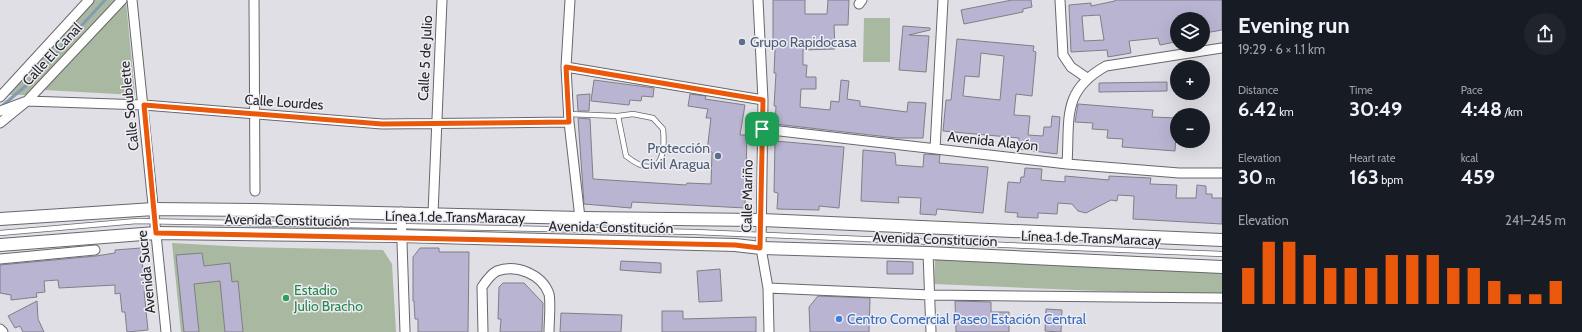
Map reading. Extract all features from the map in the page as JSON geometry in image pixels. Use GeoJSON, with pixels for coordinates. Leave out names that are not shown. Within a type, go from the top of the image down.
{"type":"FeatureCollection","features":[{"type":"Feature","properties":{"kind":"street"},"geometry":{"type":"LineString","coordinates":[[0,97],[89,0]]}},
{"type":"Feature","properties":{"kind":"street","name":"Calle El Canal"},"geometry":{"type":"LineString","coordinates":[[0,123],[27,102],[122,0]]}},
{"type":"Feature","properties":{"kind":"street","name":"Calle Soublette"},"geometry":{"type":"LineString","coordinates":[[132,0],[154,209]]}},
{"type":"Feature","properties":{"kind":"street"},"geometry":{"type":"LineString","coordinates":[[254,0],[256,190]]}},
{"type":"Feature","properties":{"kind":"street","name":"Calle 5 de Julio"},"geometry":{"type":"LineString","coordinates":[[433,214],[442,0]]}},
{"type":"Feature","properties":{"kind":"street"},"geometry":{"type":"LineString","coordinates":[[570,0],[566,67],[568,118],[580,218]]}},
{"type":"Feature","properties":{"kind":"street","name":"Calle Mariño"},"geometry":{"type":"LineString","coordinates":[[758,0],[763,100],[760,248],[768,288],[769,332]]}},
{"type":"Feature","properties":{"kind":"street"},"geometry":{"type":"LineString","coordinates":[[935,149],[943,0]]}},
{"type":"Feature","properties":{"kind":"street"},"geometry":{"type":"LineString","coordinates":[[1061,0],[1064,55],[1071,67],[1087,78]]}},
{"type":"Feature","properties":{"kind":"street"},"geometry":{"type":"LineString","coordinates":[[1067,164],[1070,104],[1078,88],[1087,78],[1106,66],[1222,48]]}},
{"type":"Feature","properties":{"kind":"street"},"geometry":{"type":"LineString","coordinates":[[566,67],[763,100]]}},
{"type":"Feature","properties":{"kind":"street","name":"Calle Lourdes"},"geometry":{"type":"LineString","coordinates":[[1,111],[27,102],[144,105],[382,124],[568,118]]}},
{"type":"Feature","properties":{"kind":"street","name":"Avenida Alayón"},"geometry":{"type":"LineString","coordinates":[[762,129],[1067,164],[1179,173],[1222,173]]}},
{"type":"Feature","properties":{"kind":"street","name":"Avenida Constitución"},"geometry":{"type":"LineString","coordinates":[[0,219],[154,209],[401,212],[580,218],[761,220],[1222,240]]}},
{"type":"Feature","properties":{"kind":"street","name":"Avenida Sucre"},"geometry":{"type":"LineString","coordinates":[[154,209],[166,332]]}},
{"type":"Feature","properties":{"kind":"street"},"geometry":{"type":"LineString","coordinates":[[401,212],[405,332]]}},
{"type":"Feature","properties":{"kind":"street","name":"Avenida Constitución"},"geometry":{"type":"LineString","coordinates":[[0,245],[156,227],[401,232],[735,245],[760,248],[928,253],[1222,267]]}},
{"type":"Feature","properties":{"kind":"street"},"geometry":{"type":"LineString","coordinates":[[0,259],[95,250]]}},
{"type":"Feature","properties":{"kind":"street"},"geometry":{"type":"LineString","coordinates":[[928,253],[931,332]]}},
{"type":"Feature","properties":{"kind":"street"},"geometry":{"type":"LineString","coordinates":[[483,332],[482,287],[496,271],[512,268],[530,272],[542,284],[549,294],[549,332]]}},
{"type":"Feature","properties":{"kind":"street"},"geometry":{"type":"LineString","coordinates":[[768,288],[930,295],[1222,298]]}},
{"type":"Feature","properties":{"kind":"street"},"geometry":{"type":"LineString","coordinates":[[0,329],[3,332]]}},
{"type":"Feature","properties":{"kind":"lane"},"geometry":{"type":"LineString","coordinates":[[568,118],[633,114],[653,118],[663,129],[663,155],[657,165],[645,168],[636,164],[626,156],[618,116]]}},
{"type":"Feature","properties":{"kind":"lane"},"geometry":{"type":"LineString","coordinates":[[0,233],[137,221],[156,227]]}},
{"type":"Feature","properties":{"kind":"lane","name":"Línea 1 de TransMaracay"},"geometry":{"type":"LineString","coordinates":[[401,232],[761,235],[1222,254]]}},
{"type":"Feature","properties":{"kind":"green space"},"geometry":{"type":"Polygon","coordinates":[[[92,0],[117,0],[29,95],[6,95],[92,0]]]}},
{"type":"Feature","properties":{"kind":"green space"},"geometry":{"type":"Polygon","coordinates":[[[126,2],[135,95],[44,90],[126,2]]]}},
{"type":"Feature","properties":{"kind":"green space"},"geometry":{"type":"Polygon","coordinates":[[[864,18],[890,18],[890,62],[863,62],[864,18]]]}},
{"type":"Feature","properties":{"kind":"green space","name":"Estadio Julio Bracho"},"geometry":{"type":"Polygon","coordinates":[[[172,243],[245,247],[383,250],[392,264],[396,332],[181,332],[172,243]]]}},
{"type":"Feature","properties":{"kind":"green space"},"geometry":{"type":"Polygon","coordinates":[[[935,258],[1222,271],[1222,296],[934,284],[935,258]]]}},
{"type":"Feature","properties":{"kind":"building"},"geometry":{"type":"Polygon","coordinates":[[[773,0],[805,0],[805,14],[827,14],[828,0],[849,0],[848,25],[834,25],[835,49],[803,50],[803,65],[807,65],[806,77],[816,77],[816,89],[801,89],[800,107],[830,110],[831,101],[839,102],[841,80],[849,81],[847,99],[860,101],[860,106],[907,112],[908,102],[926,103],[923,138],[897,138],[775,124],[776,106],[774,106],[776,73],[774,73],[775,50],[773,50],[773,0]]]}},
{"type":"Feature","properties":{"kind":"building"},"geometry":{"type":"Polygon","coordinates":[[[1012,0],[1031,0],[1032,7],[1023,9],[1023,12],[964,24],[961,10],[1012,0]]]}},
{"type":"Feature","properties":{"kind":"building"},"geometry":{"type":"Polygon","coordinates":[[[1115,0],[1222,0],[1222,30],[1210,32],[1210,12],[1170,12],[1170,43],[1160,45],[1158,38],[1129,41],[1131,53],[1108,57],[1107,50],[1071,52],[1069,5],[1091,3],[1091,6],[1115,0]],[[1100,15],[1082,16],[1084,41],[1104,40],[1100,15]]]}},
{"type":"Feature","properties":{"kind":"building"},"geometry":{"type":"Polygon","coordinates":[[[903,26],[930,28],[930,30],[909,35],[929,36],[926,72],[899,70],[903,26]]]}},
{"type":"Feature","properties":{"kind":"building"},"geometry":{"type":"Polygon","coordinates":[[[957,39],[1034,46],[1033,51],[1036,52],[1032,96],[1016,94],[1014,115],[1030,116],[1028,135],[1043,136],[1044,127],[1051,127],[1052,116],[1060,117],[1057,154],[1018,149],[1019,138],[943,131],[946,100],[951,100],[957,39]],[[981,53],[979,77],[965,76],[963,96],[1000,100],[1004,56],[981,53]]]}},
{"type":"Feature","properties":{"kind":"building"},"geometry":{"type":"Polygon","coordinates":[[[594,80],[654,88],[653,97],[642,96],[641,101],[630,100],[629,105],[591,101],[594,80]]]}},
{"type":"Feature","properties":{"kind":"building"},"geometry":{"type":"Polygon","coordinates":[[[1167,82],[1167,91],[1099,92],[1099,83],[1167,82]]]}},
{"type":"Feature","properties":{"kind":"building"},"geometry":{"type":"Polygon","coordinates":[[[590,94],[589,111],[578,111],[577,95],[590,94]]]}},
{"type":"Feature","properties":{"kind":"building"},"geometry":{"type":"Polygon","coordinates":[[[690,94],[706,96],[705,99],[745,105],[740,135],[747,135],[745,208],[632,202],[631,208],[584,204],[578,118],[590,119],[593,179],[686,185],[687,183],[711,184],[712,152],[707,151],[711,118],[706,118],[708,109],[688,106],[690,94]]]}},
{"type":"Feature","properties":{"kind":"building"},"geometry":{"type":"Polygon","coordinates":[[[1078,104],[1153,110],[1152,117],[1170,118],[1170,148],[1175,148],[1175,151],[1122,147],[1123,139],[1107,138],[1108,130],[1092,129],[1093,123],[1075,122],[1078,104]]]}},
{"type":"Feature","properties":{"kind":"building"},"geometry":{"type":"Polygon","coordinates":[[[775,141],[844,147],[839,208],[819,206],[819,210],[777,209],[778,193],[774,192],[775,141]]]}},
{"type":"Feature","properties":{"kind":"building"},"geometry":{"type":"Polygon","coordinates":[[[863,150],[895,153],[896,165],[923,167],[924,154],[940,155],[939,163],[988,167],[983,213],[937,209],[936,215],[920,214],[921,198],[898,197],[899,203],[861,201],[863,150]]]}},
{"type":"Feature","properties":{"kind":"building"},"geometry":{"type":"Polygon","coordinates":[[[1025,168],[1042,169],[1041,180],[1065,182],[1065,176],[1109,180],[1109,176],[1151,178],[1150,184],[1177,185],[1176,198],[1196,198],[1197,185],[1206,186],[1206,194],[1212,194],[1212,198],[1222,198],[1222,224],[1133,219],[1134,196],[1118,195],[1117,201],[1111,200],[1086,213],[1078,211],[1072,204],[1058,203],[1057,214],[1038,213],[1038,218],[1017,217],[1018,213],[1005,212],[1008,182],[1020,183],[1021,177],[1024,177],[1025,168]]]}},
{"type":"Feature","properties":{"kind":"building"},"geometry":{"type":"Polygon","coordinates":[[[141,248],[143,270],[146,270],[148,291],[144,291],[148,330],[127,332],[125,312],[122,312],[120,293],[115,294],[115,285],[59,288],[58,280],[44,281],[45,292],[36,293],[37,297],[11,300],[11,295],[0,293],[0,265],[96,256],[115,253],[115,250],[141,248]]]}},
{"type":"Feature","properties":{"kind":"building"},"geometry":{"type":"Polygon","coordinates":[[[420,248],[439,248],[439,252],[469,252],[468,332],[418,332],[418,319],[415,319],[413,301],[413,257],[420,248]]]}},
{"type":"Feature","properties":{"kind":"building"},"geometry":{"type":"Polygon","coordinates":[[[202,253],[204,266],[230,263],[232,282],[238,281],[243,332],[225,332],[220,281],[194,284],[199,332],[184,332],[176,255],[202,253]]]}},
{"type":"Feature","properties":{"kind":"building"},"geometry":{"type":"Polygon","coordinates":[[[621,261],[661,263],[661,273],[620,270],[621,261]]]}},
{"type":"Feature","properties":{"kind":"building"},"geometry":{"type":"Polygon","coordinates":[[[887,261],[913,262],[913,274],[887,274],[887,261]]]}},
{"type":"Feature","properties":{"kind":"building"},"geometry":{"type":"Polygon","coordinates":[[[720,269],[722,301],[699,302],[697,271],[720,269]]]}},
{"type":"Feature","properties":{"kind":"building"},"geometry":{"type":"Polygon","coordinates":[[[503,283],[524,283],[543,303],[542,332],[500,332],[501,319],[498,319],[499,287],[503,283]]]}},
{"type":"Feature","properties":{"kind":"building","name":"Centro Comercial Paseo Estación Central"},"geometry":{"type":"Polygon","coordinates":[[[818,296],[870,298],[869,332],[810,332],[809,307],[818,296]]]}},
{"type":"Feature","properties":{"kind":"building"},"geometry":{"type":"Polygon","coordinates":[[[37,301],[38,319],[44,332],[23,332],[20,326],[15,328],[8,316],[37,301]]]}},
{"type":"Feature","properties":{"kind":"building"},"geometry":{"type":"Polygon","coordinates":[[[955,301],[991,302],[991,312],[1009,312],[1009,332],[956,332],[955,301]]]}},
{"type":"Feature","properties":{"kind":"building"},"geometry":{"type":"Polygon","coordinates":[[[1046,309],[1062,310],[1061,332],[1045,331],[1046,309]]]}},
{"type":"Feature","properties":{"kind":"building"},"geometry":{"type":"Polygon","coordinates":[[[662,311],[683,311],[683,319],[756,317],[756,332],[662,332],[662,311]]]}},
{"type":"Feature","properties":{"kind":"building"},"geometry":{"type":"Polygon","coordinates":[[[561,313],[622,315],[621,332],[560,332],[561,313]]]}},
{"type":"Feature","properties":{"kind":"waterway"},"geometry":{"type":"LineString","coordinates":[[1,107],[29,83],[105,0]]}},
{"type":"Feature","properties":{"kind":"place","name":"Grupo Rapidocasa"},"geometry":{"type":"Point","coordinates":[742,42]}},
{"type":"Feature","properties":{"kind":"place","name":"Protección Civil Aragua"},"geometry":{"type":"Point","coordinates":[718,156]}},
{"type":"Feature","properties":{"kind":"place","name":"Estadio Julio Bracho"},"geometry":{"type":"Point","coordinates":[286,298]}},
{"type":"Feature","properties":{"kind":"place","name":"Centro Comercial Paseo Estación Central"},"geometry":{"type":"Point","coordinates":[839,319]}},
{"type":"Feature","properties":{"kind":"route"},"geometry":{"type":"LineString","coordinates":[[566,67],[763,100],[762,129],[760,248],[735,245],[401,236],[156,233],[144,105],[382,124],[436,122],[569,122],[566,67]]}}]}
